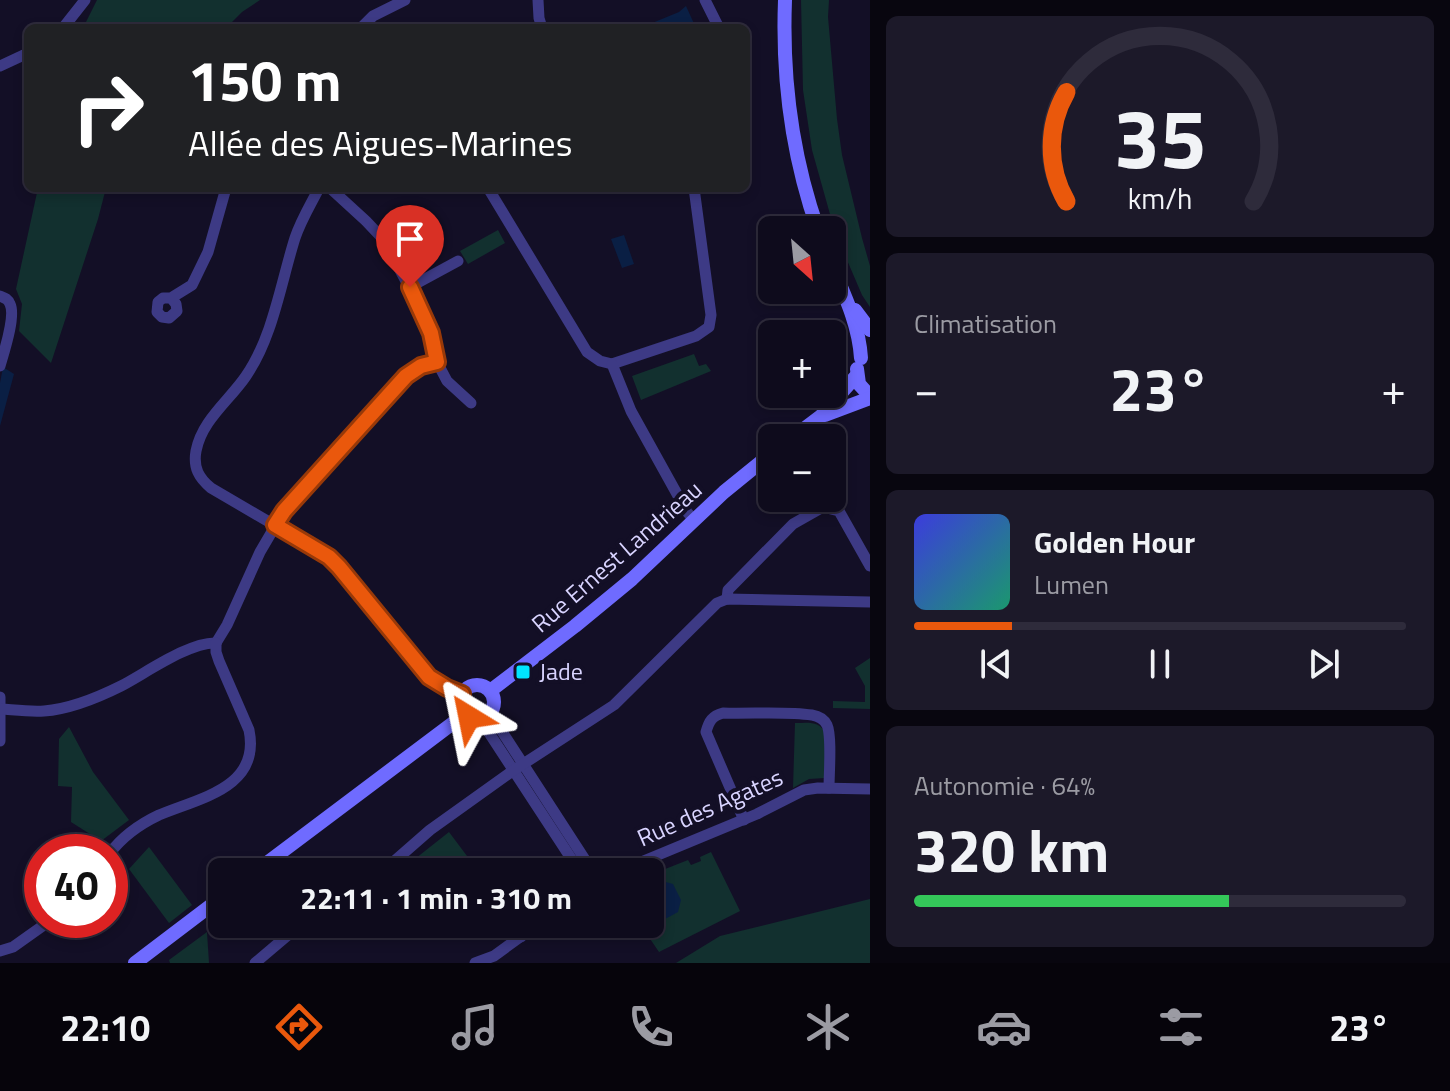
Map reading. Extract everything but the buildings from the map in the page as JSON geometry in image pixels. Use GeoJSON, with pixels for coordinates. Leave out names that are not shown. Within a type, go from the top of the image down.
{"type":"FeatureCollection","features":[{"type":"Feature","properties":{"kind":"street"},"geometry":{"type":"LineString","coordinates":[[66,24],[85,0]]}},
{"type":"Feature","properties":{"kind":"street"},"geometry":{"type":"LineString","coordinates":[[365,24],[373,16],[405,0]]}},
{"type":"Feature","properties":{"kind":"street"},"geometry":{"type":"LineString","coordinates":[[538,0],[541,24]]}},
{"type":"Feature","properties":{"kind":"street"},"geometry":{"type":"LineString","coordinates":[[705,0],[717,24]]}},
{"type":"Feature","properties":{"kind":"street"},"geometry":{"type":"LineString","coordinates":[[785,0],[785,57],[791,119],[814,216]]}},
{"type":"Feature","properties":{"kind":"street"},"geometry":{"type":"LineString","coordinates":[[0,66],[24,55]]}},
{"type":"Feature","properties":{"kind":"street"},"geometry":{"type":"LineString","coordinates":[[171,298],[192,285],[208,252],[225,192]]}},
{"type":"Feature","properties":{"kind":"street"},"geometry":{"type":"LineString","coordinates":[[317,192],[296,235],[271,319],[254,363],[211,418],[199,440],[195,454],[196,469],[211,488],[329,557],[429,677],[462,694]]}},
{"type":"Feature","properties":{"kind":"street"},"geometry":{"type":"LineString","coordinates":[[334,192],[384,240],[431,333],[437,362],[447,381],[471,403]]}},
{"type":"Feature","properties":{"kind":"street"},"geometry":{"type":"LineString","coordinates":[[490,192],[587,352],[600,361],[612,364],[696,336],[709,327],[711,315],[695,192]]}},
{"type":"Feature","properties":{"kind":"street"},"geometry":{"type":"LineString","coordinates":[[410,287],[458,261]]}},
{"type":"Feature","properties":{"kind":"street"},"geometry":{"type":"LineString","coordinates":[[0,296],[12,307],[0,366]]}},
{"type":"Feature","properties":{"kind":"street"},"geometry":{"type":"LineString","coordinates":[[821,416],[870,397],[859,384],[857,366],[866,354],[846,297]]}},
{"type":"Feature","properties":{"kind":"street"},"geometry":{"type":"LineString","coordinates":[[849,304],[870,330]]}},
{"type":"Feature","properties":{"kind":"street"},"geometry":{"type":"LineString","coordinates":[[128,835],[158,815],[215,793],[243,771],[249,761],[249,730],[219,661],[216,643],[260,552],[284,511],[406,376],[421,366],[437,362]]}},
{"type":"Feature","properties":{"kind":"street"},"geometry":{"type":"LineString","coordinates":[[612,364],[631,411],[694,520]]}},
{"type":"Feature","properties":{"kind":"street"},"geometry":{"type":"LineString","coordinates":[[810,424],[857,375]]}},
{"type":"Feature","properties":{"kind":"street","name":"Rue Ernest Landrieau"},"geometry":{"type":"LineString","coordinates":[[490,691],[632,579],[724,492],[758,464]]}},
{"type":"Feature","properties":{"kind":"street"},"geometry":{"type":"LineString","coordinates":[[727,599],[728,590],[793,524],[823,507],[839,511],[870,566]]}},
{"type":"Feature","properties":{"kind":"street"},"geometry":{"type":"LineString","coordinates":[[398,858],[430,830],[518,767],[614,705],[717,603],[727,599],[870,602]]}},
{"type":"Feature","properties":{"kind":"street"},"geometry":{"type":"LineString","coordinates":[[1,709],[44,711],[72,706],[120,686],[194,647],[216,643]]}},
{"type":"Feature","properties":{"kind":"street"},"geometry":{"type":"LineString","coordinates":[[475,685],[490,691],[494,702],[485,716],[475,719],[465,714],[460,705],[465,690],[475,685]]}},
{"type":"Feature","properties":{"kind":"street"},"geometry":{"type":"LineString","coordinates":[[0,697],[0,741]]}},
{"type":"Feature","properties":{"kind":"street"},"geometry":{"type":"LineString","coordinates":[[744,820],[706,732],[714,716],[723,713],[795,714],[814,715],[822,719],[828,726],[829,788]]}},
{"type":"Feature","properties":{"kind":"street"},"geometry":{"type":"LineString","coordinates":[[274,858],[465,714]]}},
{"type":"Feature","properties":{"kind":"street"},"geometry":{"type":"LineString","coordinates":[[485,716],[572,858]]}},
{"type":"Feature","properties":{"kind":"street"},"geometry":{"type":"LineString","coordinates":[[518,767],[583,858]]}},
{"type":"Feature","properties":{"kind":"street","name":"Rue des Agates"},"geometry":{"type":"LineString","coordinates":[[651,858],[744,820],[804,790],[870,789]]}},
{"type":"Feature","properties":{"kind":"street"},"geometry":{"type":"LineString","coordinates":[[135,963],[208,908]]}},
{"type":"Feature","properties":{"kind":"street"},"geometry":{"type":"LineString","coordinates":[[0,951],[26,938]]}},
{"type":"Feature","properties":{"kind":"street"},"geometry":{"type":"LineString","coordinates":[[255,963],[284,938]]}},
{"type":"Feature","properties":{"kind":"street"},"geometry":{"type":"LineString","coordinates":[[475,963],[494,956],[520,938]]}},
{"type":"Feature","properties":{"kind":"green space"},"geometry":{"type":"Polygon","coordinates":[[[97,0],[260,0],[230,24],[85,24],[97,0]]]}},
{"type":"Feature","properties":{"kind":"green space"},"geometry":{"type":"Polygon","coordinates":[[[801,0],[829,0],[837,119],[842,155],[870,266],[870,307],[846,258],[846,216],[831,216],[812,150],[803,90],[801,0]]]}},
{"type":"Feature","properties":{"kind":"green space"},"geometry":{"type":"Polygon","coordinates":[[[37,192],[105,192],[51,363],[19,331],[22,304],[16,289],[37,192]]]}},
{"type":"Feature","properties":{"kind":"green space"},"geometry":{"type":"Polygon","coordinates":[[[498,230],[505,243],[468,264],[460,251],[498,230]]]}},
{"type":"Feature","properties":{"kind":"green space"},"geometry":{"type":"Polygon","coordinates":[[[694,354],[699,366],[706,364],[711,371],[641,400],[632,376],[694,354]]]}},
{"type":"Feature","properties":{"kind":"green space"},"geometry":{"type":"Polygon","coordinates":[[[870,658],[870,709],[833,708],[833,701],[865,702],[865,686],[855,668],[870,658]]]}},
{"type":"Feature","properties":{"kind":"green space"},"geometry":{"type":"Polygon","coordinates":[[[795,723],[817,724],[826,734],[825,778],[809,779],[793,788],[795,723]]]}},
{"type":"Feature","properties":{"kind":"green space"},"geometry":{"type":"Polygon","coordinates":[[[69,727],[93,772],[129,820],[110,834],[90,834],[71,822],[72,787],[58,786],[59,739],[69,727]]]}},
{"type":"Feature","properties":{"kind":"green space"},"geometry":{"type":"Polygon","coordinates":[[[449,832],[468,858],[416,858],[449,832]]]}},
{"type":"Feature","properties":{"kind":"green space"},"geometry":{"type":"Polygon","coordinates":[[[149,847],[192,905],[169,923],[129,869],[149,847]]]}},
{"type":"Feature","properties":{"kind":"green space"},"geometry":{"type":"Polygon","coordinates":[[[711,852],[740,911],[659,952],[650,938],[664,938],[664,869],[688,860],[691,865],[701,861],[700,857],[711,852]]]}},
{"type":"Feature","properties":{"kind":"green space"},"geometry":{"type":"Polygon","coordinates":[[[870,899],[870,963],[676,963],[720,936],[870,899]]]}},
{"type":"Feature","properties":{"kind":"green space"},"geometry":{"type":"Polygon","coordinates":[[[207,932],[209,963],[170,963],[169,960],[207,932]]]}},
{"type":"Feature","properties":{"kind":"water"},"geometry":{"type":"Polygon","coordinates":[[[686,6],[694,24],[650,24],[686,6]]]}},
{"type":"Feature","properties":{"kind":"water"},"geometry":{"type":"Polygon","coordinates":[[[624,235],[634,264],[622,268],[611,239],[624,235]]]}},
{"type":"Feature","properties":{"kind":"water"},"geometry":{"type":"Polygon","coordinates":[[[3,367],[14,374],[0,426],[0,383],[3,367]]]}},
{"type":"Feature","properties":{"kind":"water"},"geometry":{"type":"Polygon","coordinates":[[[664,882],[673,884],[681,900],[678,912],[664,918],[664,882]]]}},
{"type":"Feature","properties":{"kind":"place","name":"Jade"},"geometry":{"type":"Point","coordinates":[523,672]}},
{"type":"Feature","properties":{"kind":"route"},"geometry":{"type":"LineString","coordinates":[[410,287],[431,333],[437,362],[421,366],[406,376],[284,511],[275,525],[329,557],[429,677],[462,694],[461,710],[469,717]]}}]}
